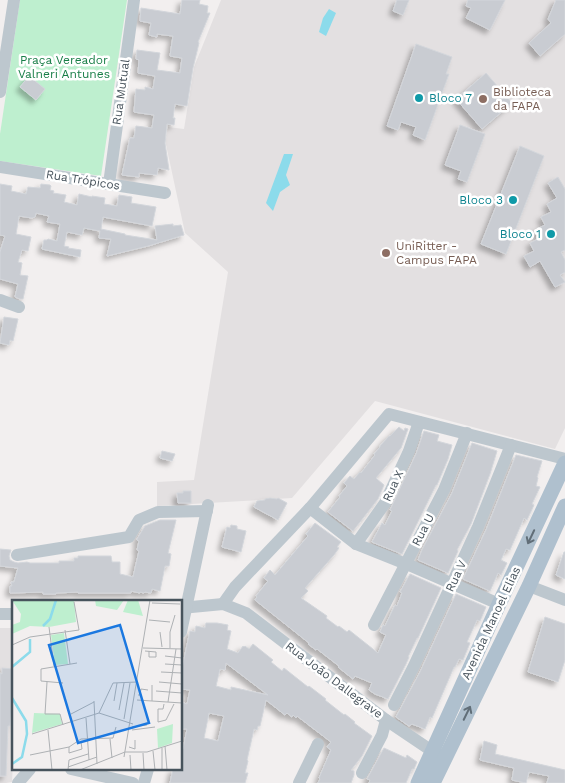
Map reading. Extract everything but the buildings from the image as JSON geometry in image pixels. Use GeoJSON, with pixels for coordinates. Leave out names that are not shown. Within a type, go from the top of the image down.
{"type":"FeatureCollection","features":[{"type":"Feature","properties":{"kind":"main road","name":"Avenida Manoel Elias"},"geometry":{"type":"LineString","coordinates":[[433,783],[438,754],[499,604],[544,510],[558,496],[565,461]]}},
{"type":"Feature","properties":{"kind":"main road"},"geometry":{"type":"LineString","coordinates":[[544,510],[562,512]]}},
{"type":"Feature","properties":{"kind":"main road","name":"Avenida Manoel Elias"},"geometry":{"type":"LineString","coordinates":[[418,783],[438,754],[529,586],[562,512]]}},
{"type":"Feature","properties":{"kind":"street"},"geometry":{"type":"LineString","coordinates":[[0,92],[14,0]]}},
{"type":"Feature","properties":{"kind":"street","name":"Rua Mutual"},"geometry":{"type":"LineString","coordinates":[[109,184],[134,0]]}},
{"type":"Feature","properties":{"kind":"street","name":"Rua Trópicos"},"geometry":{"type":"LineString","coordinates":[[0,167],[165,193]]}},
{"type":"Feature","properties":{"kind":"street"},"geometry":{"type":"LineString","coordinates":[[0,300],[19,307]]}},
{"type":"Feature","properties":{"kind":"street"},"geometry":{"type":"LineString","coordinates":[[184,608],[223,604],[235,587],[310,508],[389,414],[467,433],[565,461]]}},
{"type":"Feature","properties":{"kind":"street","name":"Rua X"},"geometry":{"type":"LineString","coordinates":[[356,544],[385,504],[409,451],[419,422]]}},
{"type":"Feature","properties":{"kind":"street","name":"Rua U"},"geometry":{"type":"LineString","coordinates":[[374,624],[407,565],[444,490],[467,433]]}},
{"type":"Feature","properties":{"kind":"street","name":"Rua V"},"geometry":{"type":"LineString","coordinates":[[394,705],[452,585],[511,445]]}},
{"type":"Feature","properties":{"kind":"street"},"geometry":{"type":"LineString","coordinates":[[17,555],[129,537],[139,520],[158,512],[208,507],[184,608],[182,624]]}},
{"type":"Feature","properties":{"kind":"street"},"geometry":{"type":"LineString","coordinates":[[310,508],[356,544],[499,604]]}},
{"type":"Feature","properties":{"kind":"street"},"geometry":{"type":"LineString","coordinates":[[529,586],[565,600]]}},
{"type":"Feature","properties":{"kind":"street"},"geometry":{"type":"LineString","coordinates":[[184,608],[235,587]]}},
{"type":"Feature","properties":{"kind":"street"},"geometry":{"type":"LineString","coordinates":[[235,587],[236,609]]}},
{"type":"Feature","properties":{"kind":"street","name":"Rua João Dallegrave"},"geometry":{"type":"LineString","coordinates":[[223,604],[246,612],[386,720],[438,754]]}},
{"type":"Feature","properties":{"kind":"street"},"geometry":{"type":"LineString","coordinates":[[362,773],[382,735],[386,720]]}},
{"type":"Feature","properties":{"kind":"street"},"geometry":{"type":"LineString","coordinates":[[299,783],[318,744]]}},
{"type":"Feature","properties":{"kind":"street"},"geometry":{"type":"LineString","coordinates":[[18,783],[29,770]]}},
{"type":"Feature","properties":{"kind":"street"},"geometry":{"type":"LineString","coordinates":[[32,783],[35,770]]}},
{"type":"Feature","properties":{"kind":"street"},"geometry":{"type":"LineString","coordinates":[[144,783],[148,770]]}},
{"type":"Feature","properties":{"kind":"street"},"geometry":{"type":"LineString","coordinates":[[77,773],[133,783]]}},
{"type":"Feature","properties":{"kind":"shaded area","name":"UniRitter - Campus FAPA"},"geometry":{"type":"Polygon","coordinates":[[[221,0],[565,0],[565,428],[555,449],[375,401],[292,498],[157,506],[157,482],[194,480],[228,272],[185,233],[165,140],[168,127],[184,129],[194,67],[221,0]]]}},
{"type":"Feature","properties":{"kind":"shaded area"},"geometry":{"type":"Polygon","coordinates":[[[0,628],[12,628],[12,782],[0,783],[0,628]]]}},
{"type":"Feature","properties":{"kind":"green space","name":"Praça Vereador Valneri Antunes"},"geometry":{"type":"Polygon","coordinates":[[[20,0],[127,0],[101,176],[0,161],[0,134],[20,0]]]}},
{"type":"Feature","properties":{"kind":"water"},"geometry":{"type":"Polygon","coordinates":[[[329,9],[336,13],[326,36],[319,32],[323,18],[329,9]]]}},
{"type":"Feature","properties":{"kind":"water"},"geometry":{"type":"Polygon","coordinates":[[[284,154],[293,154],[286,175],[290,185],[280,192],[273,211],[266,203],[284,154]]]}},
{"type":"Feature","properties":{"kind":"place","name":"Bloco 7"},"geometry":{"type":"Point","coordinates":[419,98]}},
{"type":"Feature","properties":{"kind":"place","name":"Biblioteca da FAPA"},"geometry":{"type":"Point","coordinates":[483,99]}},
{"type":"Feature","properties":{"kind":"place","name":"Bloco 3"},"geometry":{"type":"Point","coordinates":[513,200]}},
{"type":"Feature","properties":{"kind":"place","name":"Bloco 1"},"geometry":{"type":"Point","coordinates":[551,234]}},
{"type":"Feature","properties":{"kind":"place","name":"UniRitter - Campus FAPA"},"geometry":{"type":"Point","coordinates":[386,253]}}]}
